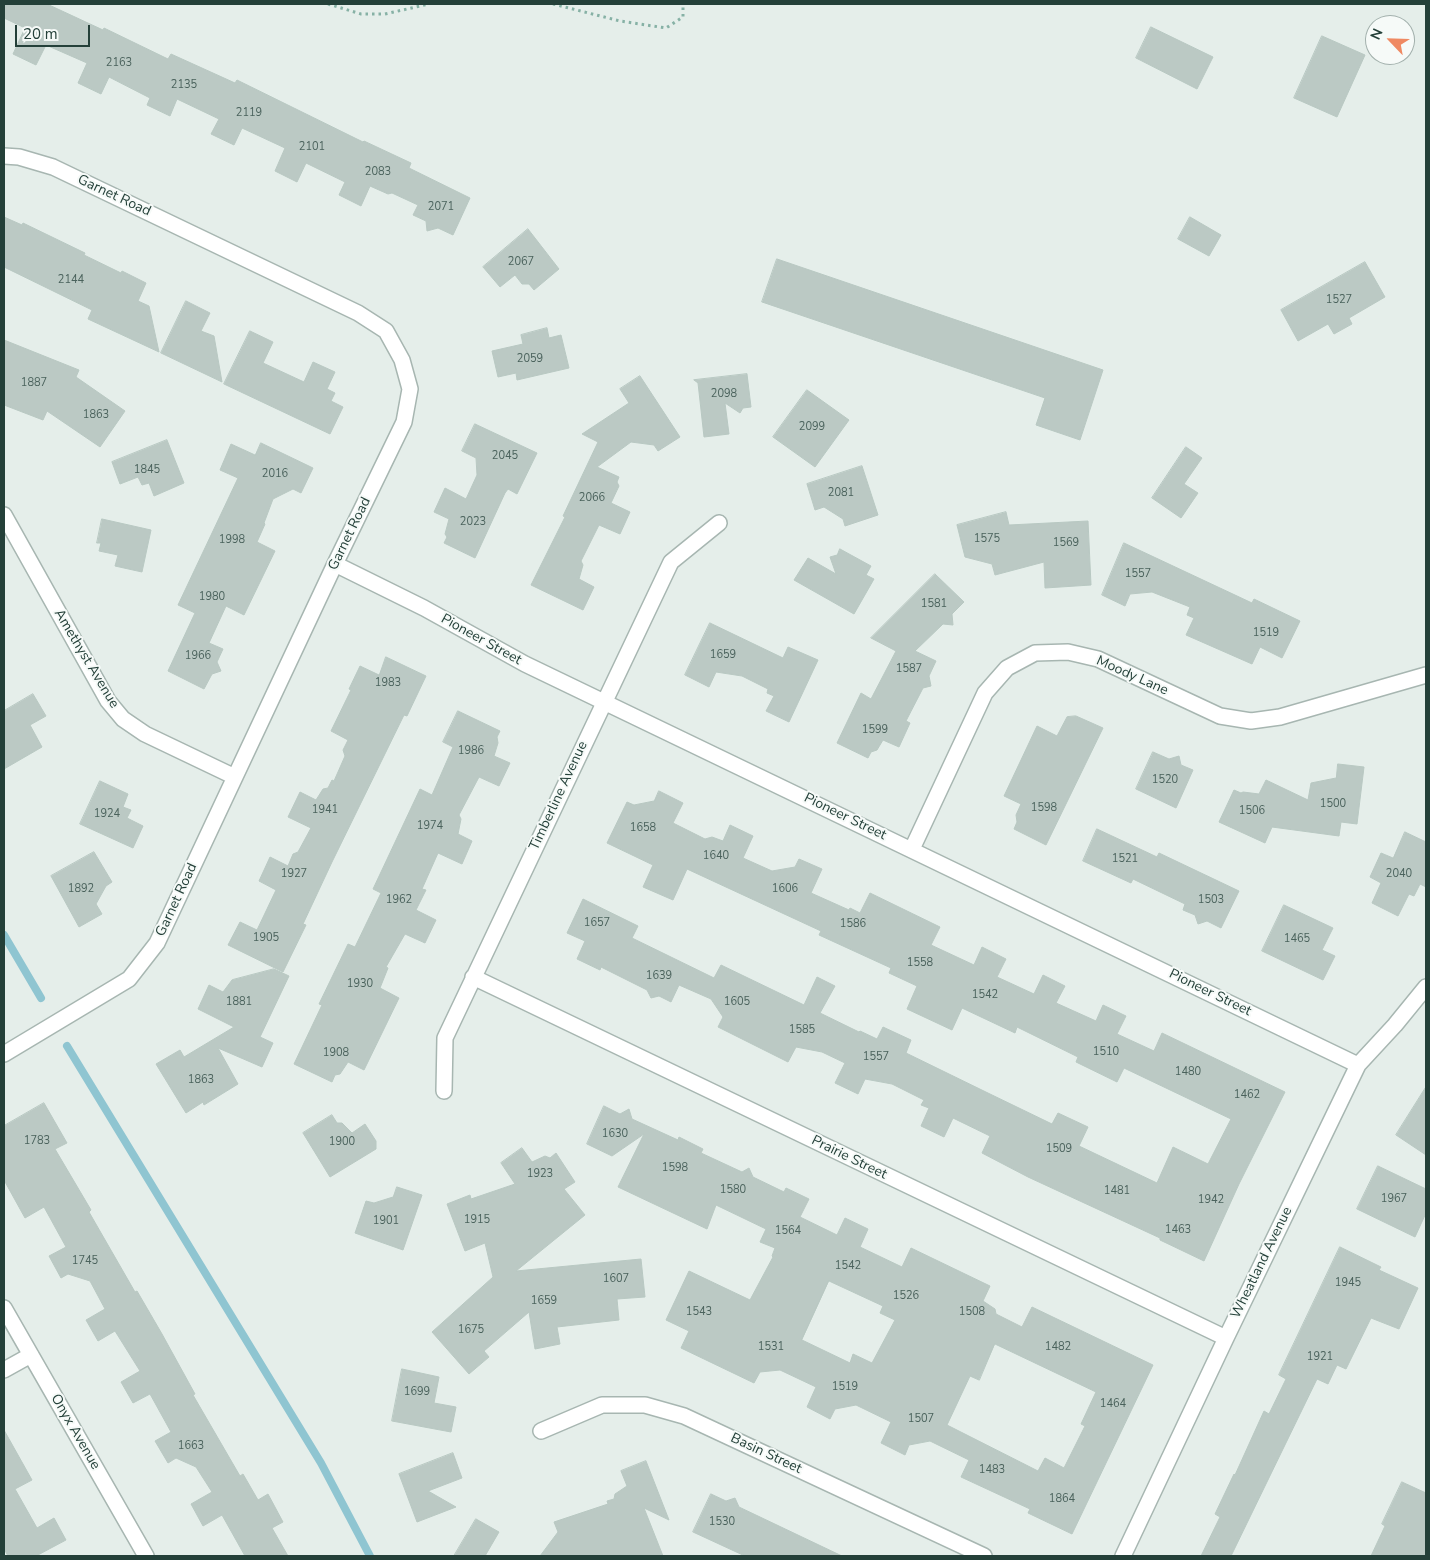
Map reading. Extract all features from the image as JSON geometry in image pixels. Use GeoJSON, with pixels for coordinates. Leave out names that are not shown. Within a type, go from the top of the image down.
{"type":"FeatureCollection","features":[{"type":"Feature","properties":{"kind":"street","name":"Garnet Road"},"geometry":{"type":"LineString","coordinates":[[4,156],[19,157],[53,167],[358,313],[386,331],[402,360],[410,389],[404,422],[335,564],[157,943],[129,979],[4,1054]]}},
{"type":"Feature","properties":{"kind":"street","name":"Amethyst Avenue"},"geometry":{"type":"LineString","coordinates":[[4,515],[108,701],[123,719],[146,734],[235,777]]}},
{"type":"Feature","properties":{"kind":"street","name":"Timberline Avenue"},"geometry":{"type":"LineString","coordinates":[[444,1091],[445,1038],[670,562],[719,524]]}},
{"type":"Feature","properties":{"kind":"street","name":"Pioneer Street"},"geometry":{"type":"LineString","coordinates":[[335,564],[424,608],[525,664],[1358,1065]]}},
{"type":"Feature","properties":{"kind":"street","name":"Moody Lane"},"geometry":{"type":"LineString","coordinates":[[912,849],[985,693],[1007,668],[1035,654],[1068,652],[1098,659],[1220,716],[1251,721],[1280,717],[1426,675]]}},
{"type":"Feature","properties":{"kind":"street","name":"Prairie Street"},"geometry":{"type":"LineString","coordinates":[[473,977],[1226,1338]]}},
{"type":"Feature","properties":{"kind":"street","name":"Wheatland Avenue"},"geometry":{"type":"LineString","coordinates":[[1123,1556],[1358,1065],[1395,1025],[1426,987]]}},
{"type":"Feature","properties":{"kind":"street","name":"Onyx Avenue"},"geometry":{"type":"LineString","coordinates":[[4,1308],[146,1556]]}},
{"type":"Feature","properties":{"kind":"street"},"geometry":{"type":"LineString","coordinates":[[4,1370],[30,1355]]}},
{"type":"Feature","properties":{"kind":"street","name":"Basin Street"},"geometry":{"type":"LineString","coordinates":[[541,1431],[602,1405],[645,1405],[684,1416],[984,1556]]}},
{"type":"Feature","properties":{"kind":"path"},"geometry":{"type":"LineString","coordinates":[[328,4],[362,14],[385,14],[429,4]]}},
{"type":"Feature","properties":{"kind":"path"},"geometry":{"type":"LineString","coordinates":[[553,4],[620,21],[666,28],[683,17],[684,4]]}},
{"type":"Feature","properties":{"kind":"building"},"geometry":{"type":"Polygon","coordinates":[[[4,4],[47,4],[103,30],[104,28],[168,59],[171,54],[235,83],[237,80],[363,142],[411,163],[409,168],[470,198],[453,235],[438,228],[427,231],[426,221],[413,215],[418,205],[392,193],[388,194],[370,186],[361,206],[339,195],[345,182],[306,163],[297,182],[275,171],[285,148],[242,128],[234,145],[211,134],[219,119],[177,99],[170,116],[147,105],[150,98],[109,77],[101,94],[78,83],[87,63],[46,45],[36,65],[13,54],[25,28],[4,18],[4,4]]]}},
{"type":"Feature","properties":{"kind":"building"},"geometry":{"type":"Polygon","coordinates":[[[1151,27],[1213,57],[1197,89],[1136,58],[1151,27]]]}},
{"type":"Feature","properties":{"kind":"building"},"geometry":{"type":"Polygon","coordinates":[[[1322,36],[1365,55],[1337,117],[1294,98],[1322,36]]]}},
{"type":"Feature","properties":{"kind":"building"},"geometry":{"type":"Polygon","coordinates":[[[4,217],[22,225],[23,223],[85,253],[84,255],[146,283],[138,301],[149,306],[159,352],[88,319],[92,310],[4,267],[4,217]]]}},
{"type":"Feature","properties":{"kind":"building"},"geometry":{"type":"Polygon","coordinates":[[[1190,217],[1221,235],[1209,256],[1178,239],[1190,217]]]}},
{"type":"Feature","properties":{"kind":"building"},"geometry":{"type":"Polygon","coordinates":[[[528,229],[559,269],[534,290],[529,284],[522,284],[515,275],[500,287],[483,267],[528,229]]]}},
{"type":"Feature","properties":{"kind":"building"},"geometry":{"type":"Polygon","coordinates":[[[777,259],[1103,370],[1080,440],[1036,425],[1045,398],[762,302],[777,259]]]}},
{"type":"Feature","properties":{"kind":"building"},"geometry":{"type":"Polygon","coordinates":[[[1365,262],[1385,297],[1349,318],[1352,324],[1334,334],[1328,324],[1298,341],[1281,310],[1365,262]]]}},
{"type":"Feature","properties":{"kind":"building"},"geometry":{"type":"Polygon","coordinates":[[[186,301],[210,313],[201,331],[214,336],[222,382],[161,353],[186,301]]]}},
{"type":"Feature","properties":{"kind":"building"},"geometry":{"type":"Polygon","coordinates":[[[547,328],[549,338],[561,335],[569,368],[517,380],[516,373],[498,377],[492,351],[523,344],[521,335],[547,328]]]}},
{"type":"Feature","properties":{"kind":"building"},"geometry":{"type":"Polygon","coordinates":[[[250,331],[273,342],[263,363],[304,382],[313,362],[335,372],[327,389],[335,393],[331,401],[343,407],[330,434],[224,384],[250,331]]]}},
{"type":"Feature","properties":{"kind":"building"},"geometry":{"type":"Polygon","coordinates":[[[4,340],[79,370],[76,377],[125,411],[100,447],[47,411],[43,420],[4,405],[4,340]]]}},
{"type":"Feature","properties":{"kind":"building"},"geometry":{"type":"Polygon","coordinates":[[[747,374],[751,407],[743,408],[740,413],[725,403],[729,434],[704,437],[698,383],[694,380],[747,374]]]}},
{"type":"Feature","properties":{"kind":"building"},"geometry":{"type":"Polygon","coordinates":[[[640,376],[680,437],[658,451],[654,445],[631,442],[597,467],[619,477],[617,482],[619,486],[611,503],[630,512],[620,534],[599,525],[581,561],[583,565],[579,579],[594,587],[583,610],[531,585],[565,517],[563,516],[598,442],[582,434],[629,403],[620,389],[640,376]]]}},
{"type":"Feature","properties":{"kind":"building"},"geometry":{"type":"Polygon","coordinates":[[[807,390],[849,420],[815,467],[773,437],[807,390]]]}},
{"type":"Feature","properties":{"kind":"building"},"geometry":{"type":"Polygon","coordinates":[[[475,424],[537,453],[517,494],[508,489],[505,493],[475,558],[444,543],[447,537],[445,534],[449,519],[434,512],[445,488],[466,499],[477,475],[476,458],[462,451],[475,424]]]}},
{"type":"Feature","properties":{"kind":"building"},"geometry":{"type":"Polygon","coordinates":[[[167,440],[184,483],[154,496],[149,483],[142,485],[138,477],[120,484],[112,462],[167,440]]]}},
{"type":"Feature","properties":{"kind":"building"},"geometry":{"type":"Polygon","coordinates":[[[261,443],[313,468],[301,493],[293,489],[273,499],[257,542],[275,551],[244,615],[226,606],[209,643],[223,649],[217,662],[221,671],[212,674],[204,689],[168,671],[195,613],[178,605],[238,478],[220,470],[231,444],[255,455],[261,443]]]}},
{"type":"Feature","properties":{"kind":"building"},"geometry":{"type":"Polygon","coordinates":[[[1186,447],[1202,458],[1184,484],[1198,493],[1181,518],[1152,498],[1186,447]]]}},
{"type":"Feature","properties":{"kind":"building"},"geometry":{"type":"Polygon","coordinates":[[[862,466],[878,515],[845,526],[843,519],[824,507],[815,510],[807,484],[862,466]]]}},
{"type":"Feature","properties":{"kind":"building"},"geometry":{"type":"Polygon","coordinates":[[[1006,512],[1009,525],[1088,521],[1091,585],[1045,588],[1044,562],[995,575],[992,564],[965,557],[957,525],[1006,512]]]}},
{"type":"Feature","properties":{"kind":"building"},"geometry":{"type":"Polygon","coordinates":[[[102,519],[151,530],[142,572],[115,566],[118,555],[99,551],[101,543],[97,543],[102,519]]]}},
{"type":"Feature","properties":{"kind":"building"},"geometry":{"type":"Polygon","coordinates":[[[1124,543],[1252,603],[1254,599],[1300,621],[1282,658],[1260,647],[1252,664],[1186,635],[1194,618],[1187,615],[1190,607],[1152,592],[1130,594],[1125,606],[1102,595],[1124,543]]]}},
{"type":"Feature","properties":{"kind":"building"},"geometry":{"type":"Polygon","coordinates":[[[840,549],[871,566],[866,575],[874,579],[854,614],[794,580],[808,558],[836,574],[830,557],[837,555],[840,549]]]}},
{"type":"Feature","properties":{"kind":"building"},"geometry":{"type":"Polygon","coordinates":[[[935,574],[964,602],[952,614],[953,625],[943,624],[915,651],[936,661],[929,676],[931,686],[923,688],[906,721],[910,723],[899,747],[883,740],[877,750],[871,752],[868,758],[837,743],[861,693],[871,699],[896,651],[871,638],[935,574]]]}},
{"type":"Feature","properties":{"kind":"building"},"geometry":{"type":"Polygon","coordinates":[[[710,623],[783,658],[788,647],[818,660],[789,722],[766,711],[774,696],[767,693],[768,689],[742,676],[716,672],[709,687],[685,675],[710,623]]]}},
{"type":"Feature","properties":{"kind":"building"},"geometry":{"type":"Polygon","coordinates":[[[386,657],[426,676],[407,716],[404,715],[332,862],[303,924],[306,925],[283,972],[228,945],[240,922],[257,930],[276,890],[259,881],[270,857],[288,866],[293,854],[298,852],[311,828],[288,817],[300,792],[316,800],[323,789],[328,788],[332,780],[334,781],[345,756],[343,750],[348,740],[331,731],[351,690],[349,689],[360,666],[379,675],[386,657]]]}},
{"type":"Feature","properties":{"kind":"building"},"geometry":{"type":"Polygon","coordinates":[[[33,694],[46,716],[30,725],[42,747],[4,769],[4,711],[33,694]]]}},
{"type":"Feature","properties":{"kind":"building"},"geometry":{"type":"Polygon","coordinates":[[[458,711],[500,731],[497,737],[498,743],[494,756],[510,763],[499,786],[479,777],[459,815],[461,819],[458,834],[472,841],[462,864],[438,853],[422,889],[426,890],[416,910],[436,920],[425,943],[405,934],[386,967],[388,968],[380,988],[399,998],[364,1070],[348,1062],[340,1074],[335,1075],[332,1082],[294,1064],[322,1005],[319,1004],[348,944],[355,947],[381,893],[373,889],[420,789],[432,795],[453,747],[443,742],[458,711]]]}},
{"type":"Feature","properties":{"kind":"building"},"geometry":{"type":"Polygon","coordinates":[[[1076,716],[1103,728],[1046,845],[1014,829],[1017,822],[1016,815],[1021,804],[1004,796],[1037,726],[1057,736],[1067,717],[1076,716]]]}},
{"type":"Feature","properties":{"kind":"building"},"geometry":{"type":"Polygon","coordinates":[[[1153,752],[1169,759],[1179,756],[1181,765],[1193,770],[1176,808],[1136,789],[1153,752]]]}},
{"type":"Feature","properties":{"kind":"building"},"geometry":{"type":"Polygon","coordinates":[[[1338,764],[1364,767],[1357,824],[1341,822],[1339,836],[1272,827],[1265,843],[1219,822],[1234,790],[1241,793],[1259,794],[1266,780],[1308,800],[1311,783],[1336,778],[1338,764]]]}},
{"type":"Feature","properties":{"kind":"building"},"geometry":{"type":"Polygon","coordinates":[[[100,781],[128,794],[123,807],[131,810],[127,818],[143,826],[133,848],[80,824],[100,781]]]}},
{"type":"Feature","properties":{"kind":"building"},"geometry":{"type":"Polygon","coordinates":[[[659,791],[683,803],[673,823],[705,839],[712,837],[723,841],[730,825],[753,836],[743,858],[772,871],[795,867],[799,859],[822,869],[811,893],[860,913],[870,893],[940,927],[931,945],[974,965],[982,947],[1006,959],[997,977],[1034,994],[1043,975],[1065,986],[1056,1003],[1096,1021],[1103,1005],[1126,1016],[1117,1034],[1154,1051],[1162,1033],[1285,1092],[1239,1184],[1204,1261],[982,1153],[990,1136],[953,1118],[944,1137],[921,1126],[929,1108],[921,1105],[924,1100],[892,1084],[865,1079],[858,1094],[835,1083],[845,1063],[822,1052],[796,1047],[788,1062],[718,1027],[723,1017],[711,999],[679,985],[671,1002],[659,996],[651,998],[647,990],[601,967],[600,970],[577,959],[585,941],[567,933],[583,899],[638,926],[632,938],[714,978],[721,965],[804,1005],[817,977],[835,986],[820,1013],[877,1039],[883,1027],[911,1040],[906,1053],[990,1094],[1052,1124],[1058,1113],[1088,1127],[1079,1146],[1157,1183],[1173,1147],[1208,1164],[1231,1119],[1124,1068],[1117,1082],[1076,1062],[1078,1057],[1017,1027],[1015,1033],[962,1008],[952,1030],[907,1009],[917,986],[889,973],[891,968],[819,935],[821,931],[687,869],[673,900],[643,887],[653,865],[607,843],[627,802],[634,805],[654,801],[659,791]]]}},
{"type":"Feature","properties":{"kind":"building"},"geometry":{"type":"Polygon","coordinates":[[[1097,829],[1157,857],[1159,853],[1239,891],[1221,928],[1207,921],[1198,924],[1195,915],[1183,910],[1185,904],[1133,879],[1131,883],[1083,861],[1097,829]]]}},
{"type":"Feature","properties":{"kind":"building"},"geometry":{"type":"Polygon","coordinates":[[[1405,832],[1426,842],[1426,887],[1420,884],[1414,896],[1409,894],[1398,916],[1372,903],[1381,883],[1370,877],[1381,853],[1393,858],[1405,832]]]}},
{"type":"Feature","properties":{"kind":"building"},"geometry":{"type":"Polygon","coordinates":[[[94,852],[112,882],[106,886],[96,904],[102,914],[79,927],[51,876],[94,852]]]}},
{"type":"Feature","properties":{"kind":"building"},"geometry":{"type":"Polygon","coordinates":[[[1284,905],[1333,928],[1322,950],[1335,956],[1323,980],[1262,951],[1284,905]]]}},
{"type":"Feature","properties":{"kind":"building"},"geometry":{"type":"Polygon","coordinates":[[[274,969],[289,976],[260,1037],[273,1043],[262,1067],[218,1048],[238,1084],[204,1105],[203,1102],[186,1113],[156,1064],[180,1050],[184,1057],[234,1027],[198,1009],[209,985],[223,992],[232,980],[274,969]]]}},
{"type":"Feature","properties":{"kind":"building"},"geometry":{"type":"Polygon","coordinates":[[[1426,1087],[1426,1155],[1396,1135],[1426,1087]]]}},
{"type":"Feature","properties":{"kind":"building"},"geometry":{"type":"Polygon","coordinates":[[[44,1103],[67,1143],[55,1149],[91,1210],[89,1212],[135,1292],[137,1291],[162,1334],[195,1394],[193,1395],[240,1476],[243,1474],[258,1500],[268,1494],[283,1522],[272,1528],[288,1556],[245,1556],[222,1515],[203,1526],[191,1504],[212,1492],[196,1467],[176,1458],[168,1463],[155,1441],[171,1432],[150,1394],[133,1403],[121,1382],[140,1371],[115,1331],[98,1341],[86,1320],[105,1309],[90,1281],[68,1274],[61,1278],[49,1256],[66,1247],[44,1207],[25,1218],[4,1180],[4,1126],[44,1103]]]}},
{"type":"Feature","properties":{"kind":"building"},"geometry":{"type":"Polygon","coordinates":[[[604,1106],[620,1114],[629,1109],[632,1119],[678,1140],[679,1137],[703,1149],[701,1153],[742,1172],[749,1168],[753,1177],[784,1192],[786,1188],[809,1199],[800,1217],[837,1235],[845,1218],[868,1229],[860,1247],[902,1267],[911,1248],[990,1286],[983,1301],[995,1309],[996,1314],[1022,1327],[1032,1307],[1153,1365],[1072,1534],[1028,1513],[1030,1509],[961,1477],[969,1460],[930,1441],[909,1445],[905,1455],[881,1443],[891,1422],[856,1405],[835,1409],[830,1419],[807,1407],[816,1387],[780,1370],[760,1372],[754,1383],[681,1348],[689,1331],[666,1320],[689,1271],[750,1300],[773,1257],[775,1248],[760,1242],[766,1229],[716,1205],[707,1229],[618,1187],[644,1134],[612,1156],[587,1144],[604,1106]],[[829,1281],[802,1340],[850,1363],[853,1354],[872,1363],[895,1320],[880,1313],[883,1306],[829,1281]],[[995,1344],[979,1380],[970,1376],[947,1425],[1038,1471],[1045,1458],[1064,1468],[1085,1426],[1081,1424],[1096,1392],[995,1344]]]}},
{"type":"Feature","properties":{"kind":"building"},"geometry":{"type":"Polygon","coordinates":[[[332,1115],[337,1123],[342,1123],[352,1133],[365,1124],[376,1141],[376,1149],[330,1177],[303,1133],[332,1115]]]}},
{"type":"Feature","properties":{"kind":"building"},"geometry":{"type":"Polygon","coordinates":[[[522,1148],[532,1162],[545,1156],[550,1158],[556,1153],[575,1182],[564,1189],[585,1215],[516,1271],[641,1259],[645,1297],[617,1299],[619,1320],[557,1327],[560,1344],[535,1349],[529,1312],[484,1351],[489,1357],[469,1374],[432,1332],[493,1277],[485,1243],[465,1251],[447,1204],[470,1195],[471,1199],[515,1184],[501,1163],[522,1148]]]}},
{"type":"Feature","properties":{"kind":"building"},"geometry":{"type":"Polygon","coordinates":[[[1378,1166],[1426,1189],[1426,1213],[1415,1237],[1357,1209],[1378,1166]]]}},
{"type":"Feature","properties":{"kind":"building"},"geometry":{"type":"Polygon","coordinates":[[[397,1187],[422,1195],[403,1250],[355,1233],[366,1201],[374,1203],[393,1197],[397,1187]]]}},
{"type":"Feature","properties":{"kind":"building"},"geometry":{"type":"Polygon","coordinates":[[[1340,1247],[1381,1267],[1379,1270],[1418,1288],[1399,1329],[1371,1318],[1346,1369],[1337,1365],[1328,1384],[1317,1379],[1231,1556],[1201,1556],[1220,1517],[1215,1514],[1264,1411],[1269,1414],[1286,1379],[1279,1375],[1340,1247]]]}},
{"type":"Feature","properties":{"kind":"building"},"geometry":{"type":"Polygon","coordinates":[[[402,1369],[439,1377],[434,1403],[456,1407],[451,1432],[392,1421],[402,1369]]]}},
{"type":"Feature","properties":{"kind":"building"},"geometry":{"type":"Polygon","coordinates":[[[4,1430],[32,1480],[15,1489],[37,1528],[54,1518],[66,1540],[36,1556],[8,1556],[4,1549],[4,1430]]]}},
{"type":"Feature","properties":{"kind":"building"},"geometry":{"type":"Polygon","coordinates":[[[453,1453],[462,1478],[428,1491],[456,1507],[417,1522],[399,1474],[453,1453]]]}},
{"type":"Feature","properties":{"kind":"building"},"geometry":{"type":"Polygon","coordinates":[[[646,1461],[669,1520],[644,1508],[663,1556],[540,1556],[558,1532],[554,1522],[608,1504],[607,1501],[614,1499],[615,1494],[627,1486],[621,1471],[646,1461]]]}},
{"type":"Feature","properties":{"kind":"building"},"geometry":{"type":"Polygon","coordinates":[[[1402,1482],[1426,1493],[1426,1556],[1371,1556],[1385,1526],[1382,1524],[1402,1482]]]}},
{"type":"Feature","properties":{"kind":"building"},"geometry":{"type":"Polygon","coordinates":[[[711,1494],[726,1501],[735,1498],[739,1507],[842,1556],[745,1556],[693,1532],[711,1494]]]}},
{"type":"Feature","properties":{"kind":"building"},"geometry":{"type":"Polygon","coordinates":[[[476,1519],[499,1532],[485,1556],[454,1556],[476,1519]]]}},
{"type":"Feature","properties":{"kind":"waterway"},"geometry":{"type":"LineString","coordinates":[[4,935],[41,998]]}},
{"type":"Feature","properties":{"kind":"waterway"},"geometry":{"type":"LineString","coordinates":[[67,1046],[321,1463],[370,1556]]}}]}
